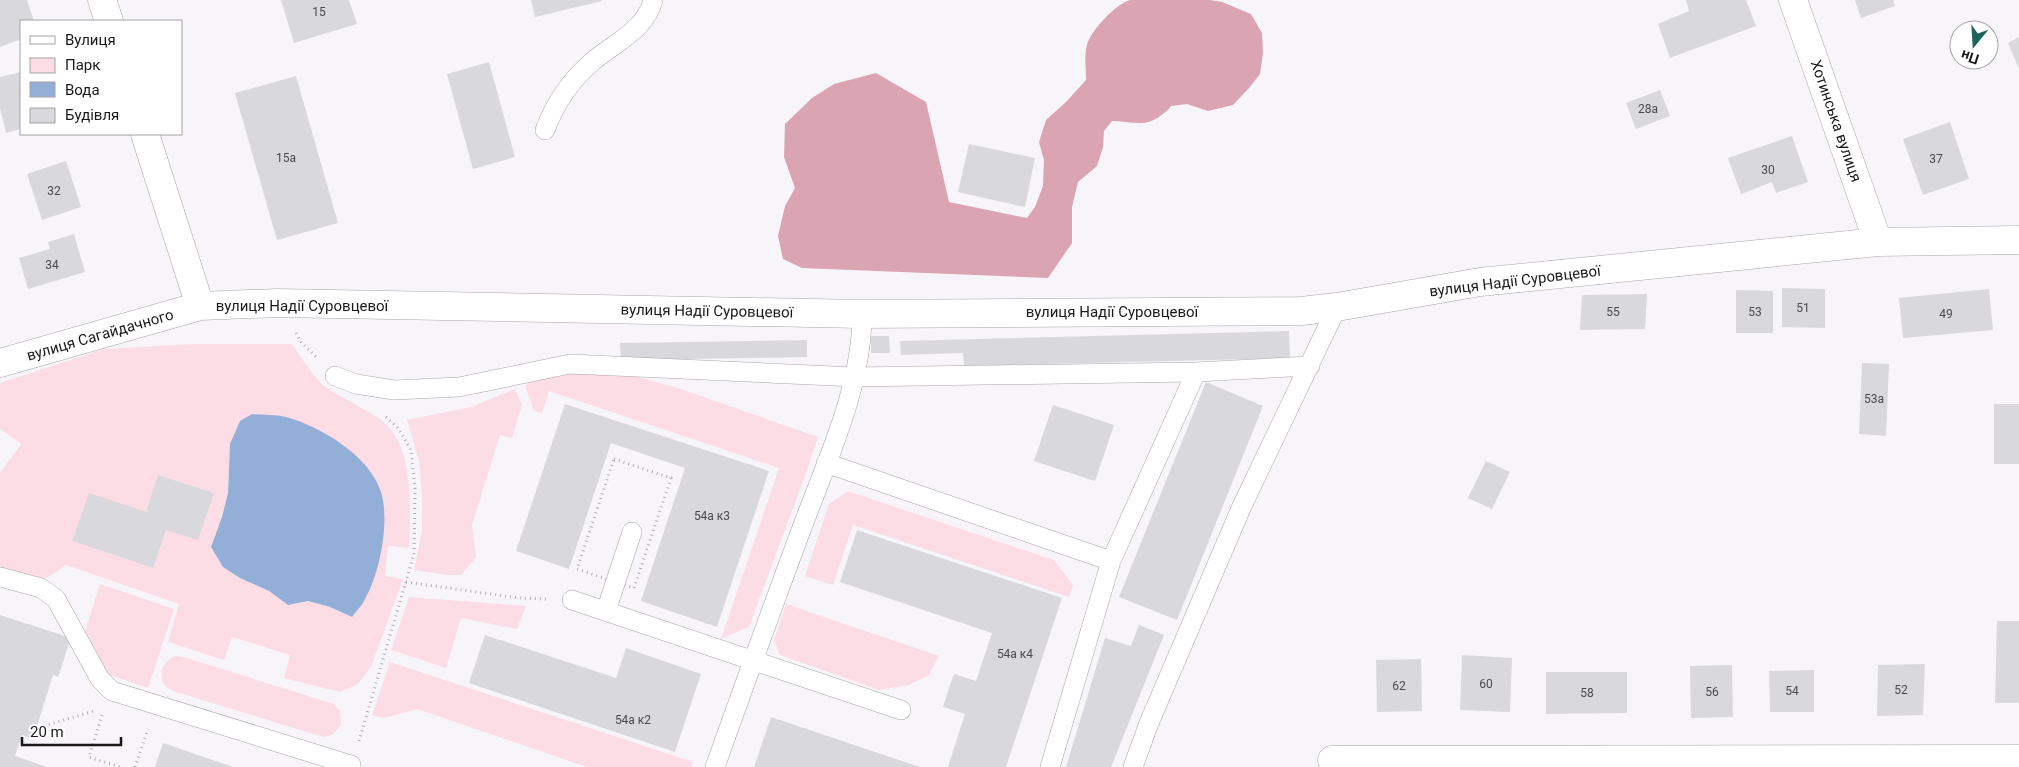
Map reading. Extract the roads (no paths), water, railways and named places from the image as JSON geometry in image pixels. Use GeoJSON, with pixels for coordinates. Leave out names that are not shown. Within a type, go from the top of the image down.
{"type":"FeatureCollection","features":[{"type":"Feature","properties":{"kind":"street"},"geometry":{"type":"LineString","coordinates":[[102,0],[108,20]]}},
{"type":"Feature","properties":{"kind":"street","name":"Хотинська вулиця"},"geometry":{"type":"LineString","coordinates":[[1793,0],[1878,242]]}},
{"type":"Feature","properties":{"kind":"street"},"geometry":{"type":"LineString","coordinates":[[145,135],[200,306]]}},
{"type":"Feature","properties":{"kind":"street","name":"вулиця Надії Суровцевої"},"geometry":{"type":"LineString","coordinates":[[200,306],[278,303],[862,314],[1301,311],[1337,307],[1480,282],[1878,242],[2019,240]]}},
{"type":"Feature","properties":{"kind":"street","name":"вулиця Сагайдачного"},"geometry":{"type":"LineString","coordinates":[[0,363],[200,306]]}},
{"type":"Feature","properties":{"kind":"street"},"geometry":{"type":"LineString","coordinates":[[1332,760],[2019,760]]}},
{"type":"Feature","properties":{"kind":"lane"},"geometry":{"type":"LineString","coordinates":[[544,130],[554,107],[572,82],[593,62],[632,34],[650,10],[653,0]]}},
{"type":"Feature","properties":{"kind":"lane"},"geometry":{"type":"LineString","coordinates":[[1133,767],[1149,723],[1242,506],[1337,307]]}},
{"type":"Feature","properties":{"kind":"lane"},"geometry":{"type":"LineString","coordinates":[[715,767],[826,463],[855,377],[862,338],[862,314]]}},
{"type":"Feature","properties":{"kind":"lane"},"geometry":{"type":"LineString","coordinates":[[335,376],[356,384],[394,390],[459,388],[570,364],[855,377],[1196,372],[1310,366]]}},
{"type":"Feature","properties":{"kind":"lane"},"geometry":{"type":"LineString","coordinates":[[1050,767],[1111,560],[1196,372]]}},
{"type":"Feature","properties":{"kind":"lane"},"geometry":{"type":"LineString","coordinates":[[826,463],[1111,560]]}},
{"type":"Feature","properties":{"kind":"lane"},"geometry":{"type":"LineString","coordinates":[[606,611],[632,532]]}},
{"type":"Feature","properties":{"kind":"lane"},"geometry":{"type":"LineString","coordinates":[[0,577],[41,588],[56,599],[100,678],[107,699],[155,704],[351,766]]}},
{"type":"Feature","properties":{"kind":"lane"},"geometry":{"type":"LineString","coordinates":[[572,600],[901,710]]}},
{"type":"Feature","properties":{"kind":"water"},"geometry":{"type":"Polygon","coordinates":[[[252,414],[282,416],[314,427],[342,444],[355,455],[375,479],[384,504],[382,547],[370,588],[362,604],[352,617],[330,607],[308,601],[288,605],[269,591],[240,578],[223,567],[211,547],[228,493],[230,444],[240,421],[252,414]]]}}]}
